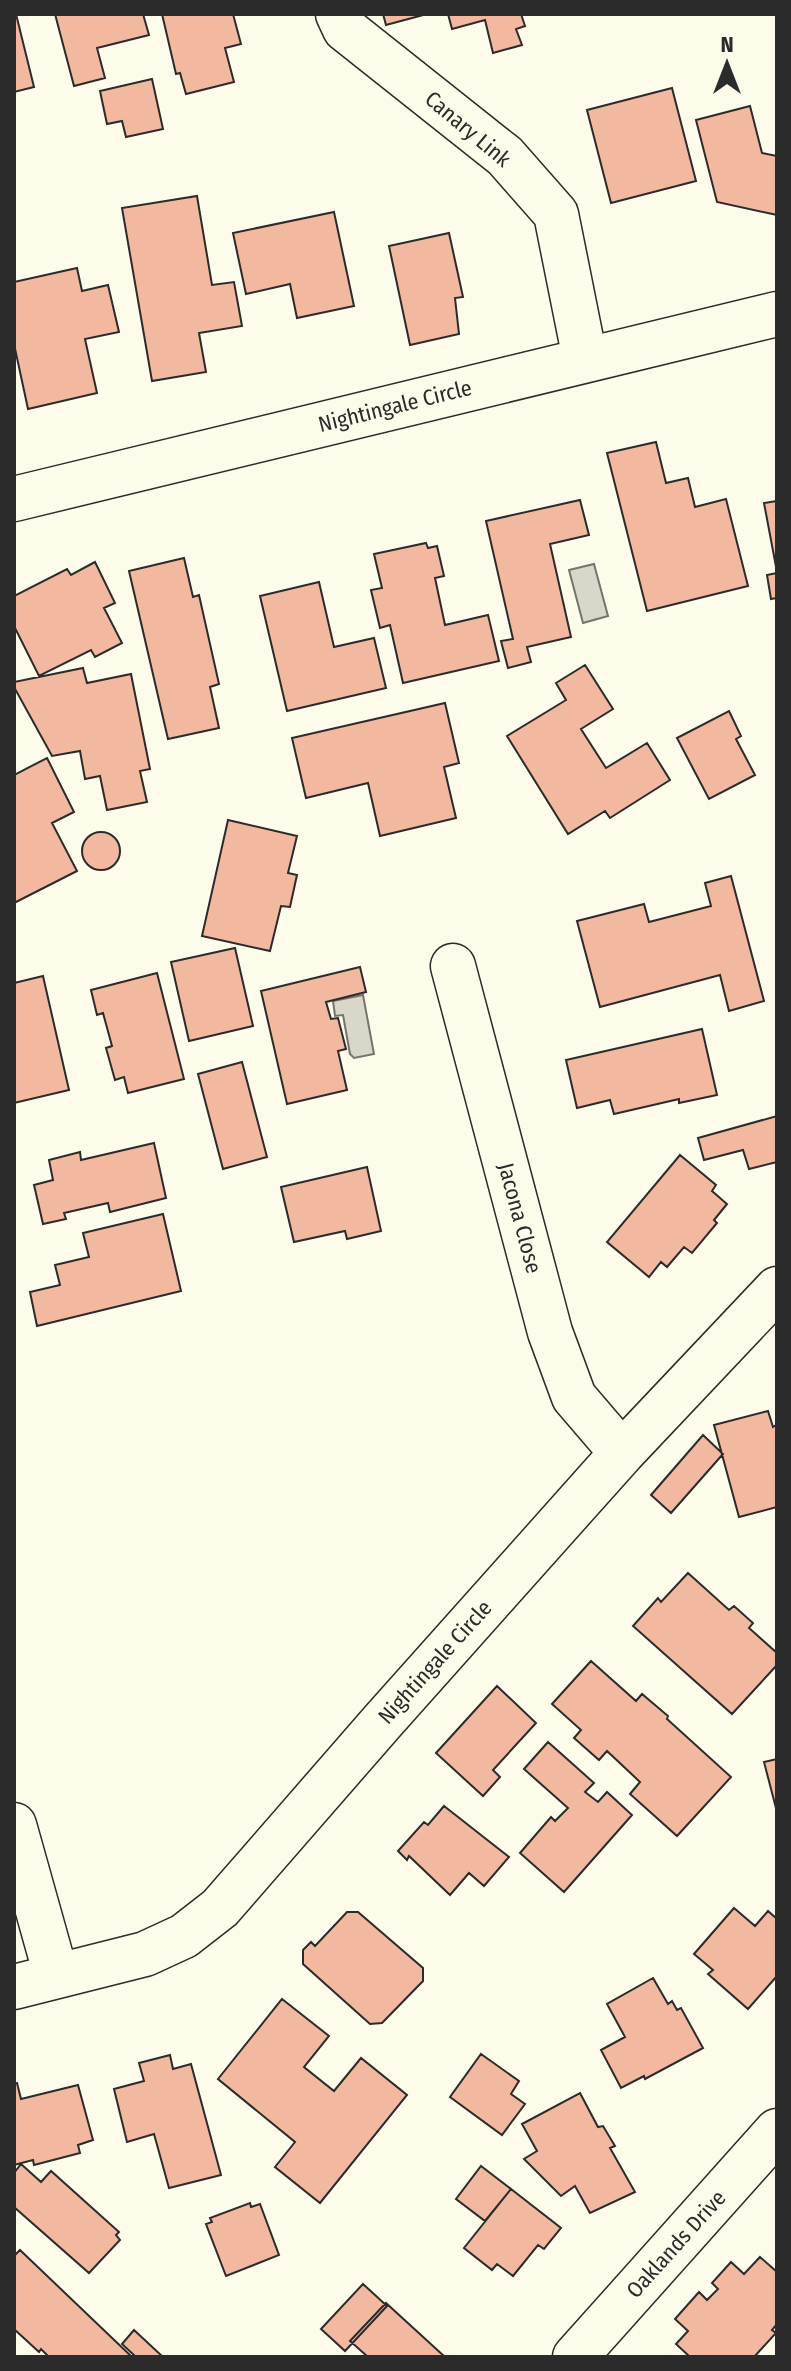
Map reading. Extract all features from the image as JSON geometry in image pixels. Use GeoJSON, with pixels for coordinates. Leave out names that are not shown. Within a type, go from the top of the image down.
{"type":"FeatureCollection","features":[{"type":"Feature","properties":{"kind":"street","name":"Canary Link"},"geometry":{"type":"LineString","coordinates":[[338,14],[345,29],[505,156],[556,214],[585,359]]}},
{"type":"Feature","properties":{"kind":"street","name":"Nightingale Circle"},"geometry":{"type":"LineString","coordinates":[[14,499],[777,314]]}},
{"type":"Feature","properties":{"kind":"street","name":"Jacona Close"},"geometry":{"type":"LineString","coordinates":[[453,966],[550,1332],[574,1397],[622,1453]]}},
{"type":"Feature","properties":{"kind":"street","name":"Nightingale Circle"},"geometry":{"type":"LineString","coordinates":[[14,1987],[145,1954],[184,1936],[220,1908],[622,1453],[777,1289]]}},
{"type":"Feature","properties":{"kind":"street"},"geometry":{"type":"LineString","coordinates":[[14,1825],[56,1975]]}},
{"type":"Feature","properties":{"kind":"street","name":"Oaklands Drive"},"geometry":{"type":"LineString","coordinates":[[575,2357],[777,2131]]}},
{"type":"Feature","properties":{"kind":"shaded area"},"geometry":{"type":"Polygon","coordinates":[[[594,564],[608,616],[583,623],[569,570],[594,564]]]}},
{"type":"Feature","properties":{"kind":"shaded area"},"geometry":{"type":"Polygon","coordinates":[[[363,995],[374,1054],[354,1058],[350,1054],[343,1015],[335,1016],[333,1001],[363,995]]]}},
{"type":"Feature","properties":{"kind":"building"},"geometry":{"type":"Polygon","coordinates":[[[14,14],[34,87],[14,92],[14,14]]]}},
{"type":"Feature","properties":{"kind":"building"},"geometry":{"type":"Polygon","coordinates":[[[55,14],[143,14],[149,35],[97,48],[105,78],[74,86],[55,14]]]}},
{"type":"Feature","properties":{"kind":"building"},"geometry":{"type":"Polygon","coordinates":[[[162,14],[233,14],[241,44],[225,48],[234,82],[186,94],[180,73],[176,74],[162,14]]]}},
{"type":"Feature","properties":{"kind":"building"},"geometry":{"type":"Polygon","coordinates":[[[383,14],[427,14],[386,25],[383,14]]]}},
{"type":"Feature","properties":{"kind":"building"},"geometry":{"type":"Polygon","coordinates":[[[448,14],[521,14],[525,26],[516,29],[522,45],[493,53],[485,20],[452,29],[448,14]]]}},
{"type":"Feature","properties":{"kind":"building"},"geometry":{"type":"Polygon","coordinates":[[[152,79],[163,129],[126,137],[122,121],[107,124],[100,91],[152,79]]]}},
{"type":"Feature","properties":{"kind":"building"},"geometry":{"type":"Polygon","coordinates":[[[672,88],[696,181],[611,203],[587,110],[672,88]]]}},
{"type":"Feature","properties":{"kind":"building"},"geometry":{"type":"Polygon","coordinates":[[[750,106],[762,153],[777,156],[777,215],[717,202],[696,120],[750,106]]]}},
{"type":"Feature","properties":{"kind":"building"},"geometry":{"type":"Polygon","coordinates":[[[197,196],[212,285],[234,282],[242,326],[199,333],[206,372],[152,381],[122,208],[197,196]]]}},
{"type":"Feature","properties":{"kind":"building"},"geometry":{"type":"Polygon","coordinates":[[[334,212],[354,306],[297,318],[290,284],[246,294],[233,233],[334,212]]]}},
{"type":"Feature","properties":{"kind":"building"},"geometry":{"type":"Polygon","coordinates":[[[449,233],[463,297],[455,298],[459,334],[410,345],[389,246],[449,233]]]}},
{"type":"Feature","properties":{"kind":"building"},"geometry":{"type":"Polygon","coordinates":[[[77,268],[82,291],[108,285],[119,332],[85,339],[97,393],[28,409],[14,344],[14,282],[77,268]]]}},
{"type":"Feature","properties":{"kind":"building"},"geometry":{"type":"Polygon","coordinates":[[[656,442],[666,483],[688,478],[695,507],[726,499],[748,586],[647,611],[607,453],[656,442]]]}},
{"type":"Feature","properties":{"kind":"building"},"geometry":{"type":"Polygon","coordinates":[[[580,500],[589,535],[550,544],[571,637],[527,647],[531,662],[508,668],[501,641],[513,639],[486,521],[580,500]]]}},
{"type":"Feature","properties":{"kind":"building"},"geometry":{"type":"Polygon","coordinates":[[[777,501],[777,572],[764,503],[777,501]]]}},
{"type":"Feature","properties":{"kind":"building"},"geometry":{"type":"Polygon","coordinates":[[[426,543],[428,548],[437,546],[444,576],[435,578],[445,625],[488,615],[499,661],[403,683],[390,625],[380,628],[371,590],[382,588],[374,554],[426,543]]]}},
{"type":"Feature","properties":{"kind":"building"},"geometry":{"type":"Polygon","coordinates":[[[184,558],[193,597],[199,595],[219,684],[210,687],[219,728],[168,739],[129,571],[184,558]]]}},
{"type":"Feature","properties":{"kind":"building"},"geometry":{"type":"Polygon","coordinates":[[[95,562],[115,603],[104,608],[122,643],[95,657],[91,650],[39,676],[14,626],[14,596],[67,569],[71,575],[95,562]]]}},
{"type":"Feature","properties":{"kind":"building"},"geometry":{"type":"Polygon","coordinates":[[[777,573],[777,598],[771,599],[767,575],[777,573]]]}},
{"type":"Feature","properties":{"kind":"building"},"geometry":{"type":"Polygon","coordinates":[[[319,582],[334,647],[374,638],[386,688],[287,711],[260,596],[319,582]]]}},
{"type":"Feature","properties":{"kind":"building"},"geometry":{"type":"Polygon","coordinates":[[[585,665],[613,709],[581,729],[606,768],[647,743],[670,780],[610,818],[605,811],[568,834],[507,736],[566,700],[556,683],[585,665]]]}},
{"type":"Feature","properties":{"kind":"building"},"geometry":{"type":"Polygon","coordinates":[[[83,668],[87,683],[131,674],[150,769],[140,771],[147,802],[107,810],[100,776],[85,779],[80,751],[52,756],[14,687],[14,682],[83,668]]]}},
{"type":"Feature","properties":{"kind":"building"},"geometry":{"type":"Polygon","coordinates":[[[445,703],[459,763],[444,767],[456,818],[380,836],[368,783],[306,798],[292,738],[445,703]]]}},
{"type":"Feature","properties":{"kind":"building"},"geometry":{"type":"Polygon","coordinates":[[[729,711],[741,736],[736,739],[755,775],[709,799],[677,738],[729,711]]]}},
{"type":"Feature","properties":{"kind":"building"},"geometry":{"type":"Polygon","coordinates":[[[47,758],[74,812],[52,823],[77,871],[14,903],[14,775],[47,758]]]}},
{"type":"Feature","properties":{"kind":"building"},"geometry":{"type":"Polygon","coordinates":[[[228,820],[297,836],[288,873],[297,875],[290,907],[281,906],[270,951],[202,936],[228,820]]]}},
{"type":"Feature","properties":{"kind":"building"},"geometry":{"type":"Polygon","coordinates":[[[101,832],[115,837],[120,851],[115,865],[101,870],[87,865],[82,851],[87,837],[101,832]]]}},
{"type":"Feature","properties":{"kind":"building"},"geometry":{"type":"Polygon","coordinates":[[[731,876],[764,1001],[729,1011],[720,975],[600,1007],[577,921],[644,904],[649,922],[711,906],[705,883],[731,876]]]}},
{"type":"Feature","properties":{"kind":"building"},"geometry":{"type":"Polygon","coordinates":[[[235,948],[253,1026],[189,1041],[171,962],[235,948]]]}},
{"type":"Feature","properties":{"kind":"building"},"geometry":{"type":"Polygon","coordinates":[[[360,967],[366,992],[326,1002],[331,1019],[338,1018],[346,1049],[338,1051],[347,1090],[287,1104],[261,991],[360,967]]]}},
{"type":"Feature","properties":{"kind":"building"},"geometry":{"type":"Polygon","coordinates":[[[157,973],[184,1079],[128,1093],[124,1077],[115,1080],[106,1048],[112,1046],[103,1013],[97,1015],[91,990],[157,973]]]}},
{"type":"Feature","properties":{"kind":"building"},"geometry":{"type":"Polygon","coordinates":[[[43,976],[69,1090],[14,1103],[14,983],[43,976]]]}},
{"type":"Feature","properties":{"kind":"building"},"geometry":{"type":"Polygon","coordinates":[[[702,1029],[717,1095],[679,1103],[679,1099],[614,1114],[610,1100],[577,1108],[566,1060],[702,1029]]]}},
{"type":"Feature","properties":{"kind":"building"},"geometry":{"type":"Polygon","coordinates":[[[242,1062],[267,1157],[223,1169],[198,1074],[242,1062]]]}},
{"type":"Feature","properties":{"kind":"building"},"geometry":{"type":"Polygon","coordinates":[[[777,1116],[777,1162],[749,1169],[743,1150],[704,1160],[698,1138],[777,1116]]]}},
{"type":"Feature","properties":{"kind":"building"},"geometry":{"type":"Polygon","coordinates":[[[154,1143],[166,1198],[110,1212],[108,1203],[64,1213],[66,1219],[43,1224],[34,1185],[53,1180],[49,1160],[80,1152],[81,1160],[154,1143]]]}},
{"type":"Feature","properties":{"kind":"building"},"geometry":{"type":"Polygon","coordinates":[[[680,1155],[716,1185],[712,1191],[727,1204],[714,1220],[717,1223],[692,1253],[684,1247],[667,1267],[661,1262],[649,1277],[607,1242],[680,1155]]]}},
{"type":"Feature","properties":{"kind":"building"},"geometry":{"type":"Polygon","coordinates":[[[367,1167],[381,1231],[347,1239],[345,1231],[294,1242],[281,1187],[367,1167]]]}},
{"type":"Feature","properties":{"kind":"building"},"geometry":{"type":"Polygon","coordinates":[[[163,1214],[181,1291],[37,1326],[30,1292],[60,1285],[55,1265],[89,1257],[83,1233],[163,1214]]]}},
{"type":"Feature","properties":{"kind":"building"},"geometry":{"type":"Polygon","coordinates":[[[768,1411],[773,1427],[776,1425],[777,1429],[777,1507],[739,1517],[714,1425],[768,1411]]]}},
{"type":"Feature","properties":{"kind":"building"},"geometry":{"type":"Polygon","coordinates":[[[703,1435],[723,1454],[671,1513],[651,1495],[703,1435]]]}},
{"type":"Feature","properties":{"kind":"building"},"geometry":{"type":"Polygon","coordinates":[[[688,1573],[729,1610],[734,1606],[753,1623],[749,1628],[777,1653],[777,1665],[732,1714],[633,1626],[658,1598],[661,1602],[688,1573]]]}},
{"type":"Feature","properties":{"kind":"building"},"geometry":{"type":"Polygon","coordinates":[[[591,1661],[636,1701],[642,1694],[731,1777],[677,1836],[630,1794],[640,1782],[607,1751],[599,1760],[574,1738],[581,1730],[552,1704],[591,1661]]]}},
{"type":"Feature","properties":{"kind":"building"},"geometry":{"type":"Polygon","coordinates":[[[497,1686],[536,1723],[493,1770],[500,1777],[483,1796],[436,1753],[497,1686]]]}},
{"type":"Feature","properties":{"kind":"building"},"geometry":{"type":"Polygon","coordinates":[[[548,1742],[594,1783],[585,1792],[598,1802],[607,1792],[632,1815],[564,1892],[520,1853],[551,1817],[555,1821],[568,1808],[524,1769],[548,1742]]]}},
{"type":"Feature","properties":{"kind":"building"},"geometry":{"type":"Polygon","coordinates":[[[777,1759],[777,1812],[764,1762],[777,1759]]]}},
{"type":"Feature","properties":{"kind":"building"},"geometry":{"type":"Polygon","coordinates":[[[444,1806],[509,1857],[484,1886],[469,1873],[450,1895],[409,1856],[407,1860],[398,1851],[424,1822],[428,1825],[444,1806]]]}},
{"type":"Feature","properties":{"kind":"building"},"geometry":{"type":"Polygon","coordinates":[[[734,1908],[755,1926],[768,1911],[777,1919],[777,1976],[748,2009],[708,1974],[713,1970],[694,1954],[734,1908]]]}},
{"type":"Feature","properties":{"kind":"building"},"geometry":{"type":"Polygon","coordinates":[[[347,1912],[358,1912],[423,1968],[423,1981],[382,2023],[370,2024],[303,1964],[303,1950],[311,1942],[315,1946],[347,1912]]]}},
{"type":"Feature","properties":{"kind":"building"},"geometry":{"type":"Polygon","coordinates":[[[653,1978],[668,2004],[672,2001],[677,2010],[681,2008],[703,2048],[645,2079],[644,2076],[621,2088],[601,2050],[625,2037],[607,2004],[653,1978]]]}},
{"type":"Feature","properties":{"kind":"building"},"geometry":{"type":"Polygon","coordinates":[[[282,1999],[329,2036],[304,2067],[334,2091],[361,2058],[407,2095],[320,2203],[275,2167],[295,2142],[218,2079],[282,1999]]]}},
{"type":"Feature","properties":{"kind":"building"},"geometry":{"type":"Polygon","coordinates":[[[481,2054],[519,2081],[511,2094],[525,2104],[502,2135],[450,2097],[481,2054]]]}},
{"type":"Feature","properties":{"kind":"building"},"geometry":{"type":"Polygon","coordinates":[[[170,2055],[173,2069],[191,2064],[221,2175],[169,2188],[154,2134],[127,2142],[114,2089],[144,2081],[139,2063],[170,2055]]]}},
{"type":"Feature","properties":{"kind":"building"},"geometry":{"type":"Polygon","coordinates":[[[17,2083],[21,2099],[78,2085],[93,2140],[78,2145],[80,2153],[34,2165],[33,2160],[14,2165],[14,2084],[17,2083]]]}},
{"type":"Feature","properties":{"kind":"building"},"geometry":{"type":"Polygon","coordinates":[[[580,2093],[598,2127],[603,2126],[615,2146],[610,2148],[635,2192],[590,2213],[575,2186],[561,2196],[524,2159],[537,2151],[522,2124],[580,2093]]]}},
{"type":"Feature","properties":{"kind":"building"},"geometry":{"type":"Polygon","coordinates":[[[21,2164],[41,2182],[51,2171],[119,2232],[116,2235],[120,2240],[89,2273],[14,2207],[14,2173],[21,2164]]]}},
{"type":"Feature","properties":{"kind":"building"},"geometry":{"type":"Polygon","coordinates":[[[481,2166],[511,2189],[485,2221],[456,2199],[481,2166]]]}},
{"type":"Feature","properties":{"kind":"building"},"geometry":{"type":"Polygon","coordinates":[[[511,2189],[561,2228],[544,2249],[538,2245],[513,2276],[497,2264],[492,2270],[464,2248],[511,2189]]]}},
{"type":"Feature","properties":{"kind":"building"},"geometry":{"type":"Polygon","coordinates":[[[250,2203],[251,2207],[260,2204],[279,2255],[226,2276],[206,2224],[212,2222],[210,2218],[250,2203]]]}},
{"type":"Feature","properties":{"kind":"building"},"geometry":{"type":"Polygon","coordinates":[[[20,2250],[132,2357],[49,2357],[14,2329],[14,2256],[20,2250]]]}},
{"type":"Feature","properties":{"kind":"building"},"geometry":{"type":"Polygon","coordinates":[[[760,2257],[777,2272],[777,2324],[772,2330],[776,2333],[754,2357],[690,2357],[676,2344],[688,2331],[675,2319],[699,2292],[707,2300],[718,2289],[712,2283],[731,2262],[744,2274],[760,2257]]]}},
{"type":"Feature","properties":{"kind":"building"},"geometry":{"type":"Polygon","coordinates":[[[363,2284],[387,2306],[345,2351],[321,2329],[363,2284]]]}},
{"type":"Feature","properties":{"kind":"building"},"geometry":{"type":"Polygon","coordinates":[[[386,2303],[445,2357],[368,2357],[350,2341],[386,2303]]]}},
{"type":"Feature","properties":{"kind":"building"},"geometry":{"type":"Polygon","coordinates":[[[134,2330],[163,2357],[136,2357],[122,2344],[134,2330]]]}}]}
